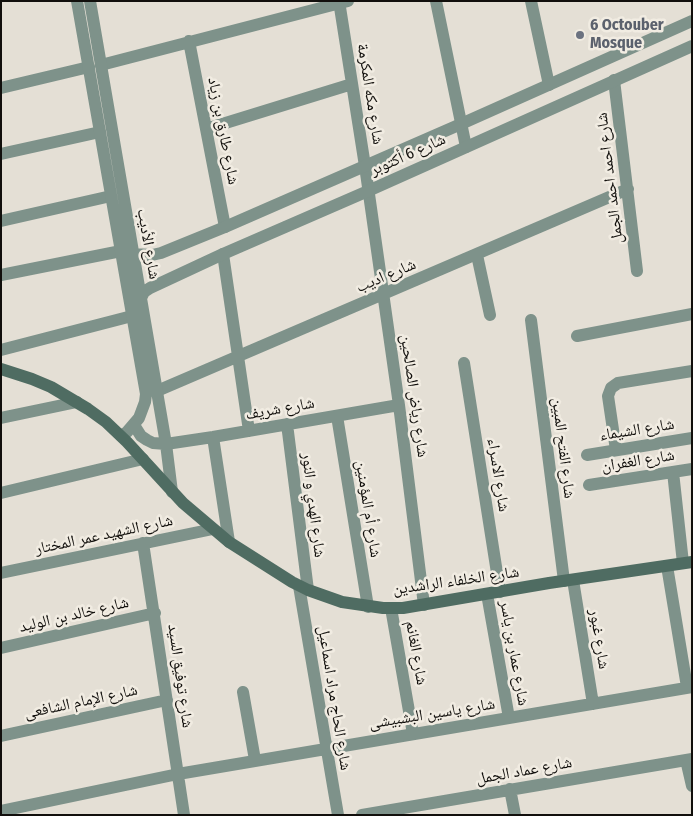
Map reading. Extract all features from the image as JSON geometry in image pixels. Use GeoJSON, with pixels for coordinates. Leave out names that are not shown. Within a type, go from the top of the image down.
{"type":"FeatureCollection","features":[{"type":"Feature","properties":{"kind":"main road","name":"شارع الخلفاء الراشدين"},"geometry":{"type":"LineString","coordinates":[[1,369],[38,382],[77,402],[106,422],[172,492],[229,542],[304,588],[342,602],[368,607],[391,608],[424,605],[568,580],[687,563]]}},
{"type":"Feature","properties":{"kind":"street","name":"شارع الأديب"},"geometry":{"type":"LineString","coordinates":[[77,1],[95,66],[127,252],[132,316],[146,394],[143,410],[134,425],[121,436]]}},
{"type":"Feature","properties":{"kind":"street","name":"شارع الأديب"},"geometry":{"type":"LineString","coordinates":[[90,1],[100,132],[111,196],[141,298],[166,444],[172,492]]}},
{"type":"Feature","properties":{"kind":"street"},"geometry":{"type":"LineString","coordinates":[[436,1],[466,147]]}},
{"type":"Feature","properties":{"kind":"street"},"geometry":{"type":"LineString","coordinates":[[531,1],[549,85]]}},
{"type":"Feature","properties":{"kind":"street"},"geometry":{"type":"LineString","coordinates":[[1,88],[95,66],[343,2]]}},
{"type":"Feature","properties":{"kind":"street","name":"شارع مكه المكرمة"},"geometry":{"type":"LineString","coordinates":[[343,2],[352,84],[368,191]]}},
{"type":"Feature","properties":{"kind":"street","name":"شارع 6 أكتوبر"},"geometry":{"type":"LineString","coordinates":[[1,275],[127,252],[152,255],[161,253],[365,166],[692,22]]}},
{"type":"Feature","properties":{"kind":"street","name":"شارع طارق بن زياد"},"geometry":{"type":"LineString","coordinates":[[189,41],[224,227]]}},
{"type":"Feature","properties":{"kind":"street","name":"شارع 6 أكتوبر"},"geometry":{"type":"LineString","coordinates":[[141,298],[144,292],[150,288],[223,254],[692,46]]}},
{"type":"Feature","properties":{"kind":"street","name":"شارع احمد احمد الجمل"},"geometry":{"type":"LineString","coordinates":[[614,80],[637,271]]}},
{"type":"Feature","properties":{"kind":"street"},"geometry":{"type":"LineString","coordinates":[[206,129],[352,84]]}},
{"type":"Feature","properties":{"kind":"street"},"geometry":{"type":"LineString","coordinates":[[1,154],[100,132]]}},
{"type":"Feature","properties":{"kind":"street","name":"شارع اديب"},"geometry":{"type":"LineString","coordinates":[[157,391],[239,358],[628,189]]}},
{"type":"Feature","properties":{"kind":"street","name":"شارع رياض الصالحين"},"geometry":{"type":"LineString","coordinates":[[368,191],[400,405],[424,605]]}},
{"type":"Feature","properties":{"kind":"street"},"geometry":{"type":"LineString","coordinates":[[1,220],[111,196]]}},
{"type":"Feature","properties":{"kind":"street"},"geometry":{"type":"LineString","coordinates":[[223,254],[249,430]]}},
{"type":"Feature","properties":{"kind":"street"},"geometry":{"type":"LineString","coordinates":[[477,255],[490,314]]}},
{"type":"Feature","properties":{"kind":"street"},"geometry":{"type":"LineString","coordinates":[[577,336],[692,314]]}},
{"type":"Feature","properties":{"kind":"street"},"geometry":{"type":"LineString","coordinates":[[1,350],[132,316]]}},
{"type":"Feature","properties":{"kind":"street","name":"شارع الفتح المبين"},"geometry":{"type":"LineString","coordinates":[[531,320],[568,580]]}},
{"type":"Feature","properties":{"kind":"street","name":"شارع الاسراء"},"geometry":{"type":"LineString","coordinates":[[464,363],[493,593]]}},
{"type":"Feature","properties":{"kind":"street"},"geometry":{"type":"LineString","coordinates":[[616,450],[608,396],[611,388],[618,383],[692,372]]}},
{"type":"Feature","properties":{"kind":"street"},"geometry":{"type":"LineString","coordinates":[[1,418],[77,402]]}},
{"type":"Feature","properties":{"kind":"street","name":"شارع شريف"},"geometry":{"type":"LineString","coordinates":[[166,444],[400,405]]}},
{"type":"Feature","properties":{"kind":"street","name":"شارع أم المؤمنين"},"geometry":{"type":"LineString","coordinates":[[337,416],[368,607]]}},
{"type":"Feature","properties":{"kind":"street","name":"شارع الهدي و النور"},"geometry":{"type":"LineString","coordinates":[[287,424],[304,588]]}},
{"type":"Feature","properties":{"kind":"street"},"geometry":{"type":"LineString","coordinates":[[134,425],[141,436],[147,440],[153,443],[166,444]]}},
{"type":"Feature","properties":{"kind":"street"},"geometry":{"type":"LineString","coordinates":[[213,437],[229,542]]}},
{"type":"Feature","properties":{"kind":"street","name":"شارع الشيماء"},"geometry":{"type":"LineString","coordinates":[[587,454],[692,438]]}},
{"type":"Feature","properties":{"kind":"street"},"geometry":{"type":"LineString","coordinates":[[1,493],[142,458]]}},
{"type":"Feature","properties":{"kind":"street","name":"شارع الغفران"},"geometry":{"type":"LineString","coordinates":[[589,485],[692,469]]}},
{"type":"Feature","properties":{"kind":"street"},"geometry":{"type":"LineString","coordinates":[[673,472],[687,563]]}},
{"type":"Feature","properties":{"kind":"street","name":"شارع الشهيد عمر المختار"},"geometry":{"type":"LineString","coordinates":[[1,573],[213,529]]}},
{"type":"Feature","properties":{"kind":"street","name":"شارع توفيق السيد"},"geometry":{"type":"LineString","coordinates":[[143,543],[184,815]]}},
{"type":"Feature","properties":{"kind":"street"},"geometry":{"type":"LineString","coordinates":[[667,566],[689,687]]}},
{"type":"Feature","properties":{"kind":"street","name":"شارع غبور"},"geometry":{"type":"LineString","coordinates":[[568,580],[593,704]]}},
{"type":"Feature","properties":{"kind":"street","name":"شارع الحاج مراد اسماعيل"},"geometry":{"type":"LineString","coordinates":[[304,588],[326,748],[338,815]]}},
{"type":"Feature","properties":{"kind":"street","name":"شارع عمار بن ياسر"},"geometry":{"type":"LineString","coordinates":[[493,593],[509,718]]}},
{"type":"Feature","properties":{"kind":"street","name":"شارع الغانم"},"geometry":{"type":"LineString","coordinates":[[391,608],[413,734]]}},
{"type":"Feature","properties":{"kind":"street","name":"شارع خالد بن الوليد"},"geometry":{"type":"LineString","coordinates":[[1,648],[155,614]]}},
{"type":"Feature","properties":{"kind":"street","name":"شارع ياسين البشبيشى"},"geometry":{"type":"LineString","coordinates":[[1,811],[255,760],[689,687]]}},
{"type":"Feature","properties":{"kind":"street"},"geometry":{"type":"LineString","coordinates":[[243,692],[255,760]]}},
{"type":"Feature","properties":{"kind":"street","name":"شارع الإمام الشافعى"},"geometry":{"type":"LineString","coordinates":[[1,736],[167,700]]}},
{"type":"Feature","properties":{"kind":"street"},"geometry":{"type":"LineString","coordinates":[[689,759],[692,786]]}},
{"type":"Feature","properties":{"kind":"street","name":"شارع عماد الجمل"},"geometry":{"type":"LineString","coordinates":[[362,815],[689,759]]}},
{"type":"Feature","properties":{"kind":"street"},"geometry":{"type":"LineString","coordinates":[[510,790],[515,815]]}},
{"type":"Feature","properties":{"kind":"place","name":"6 Octouber Mosque"},"geometry":{"type":"Point","coordinates":[580,35]}}]}
